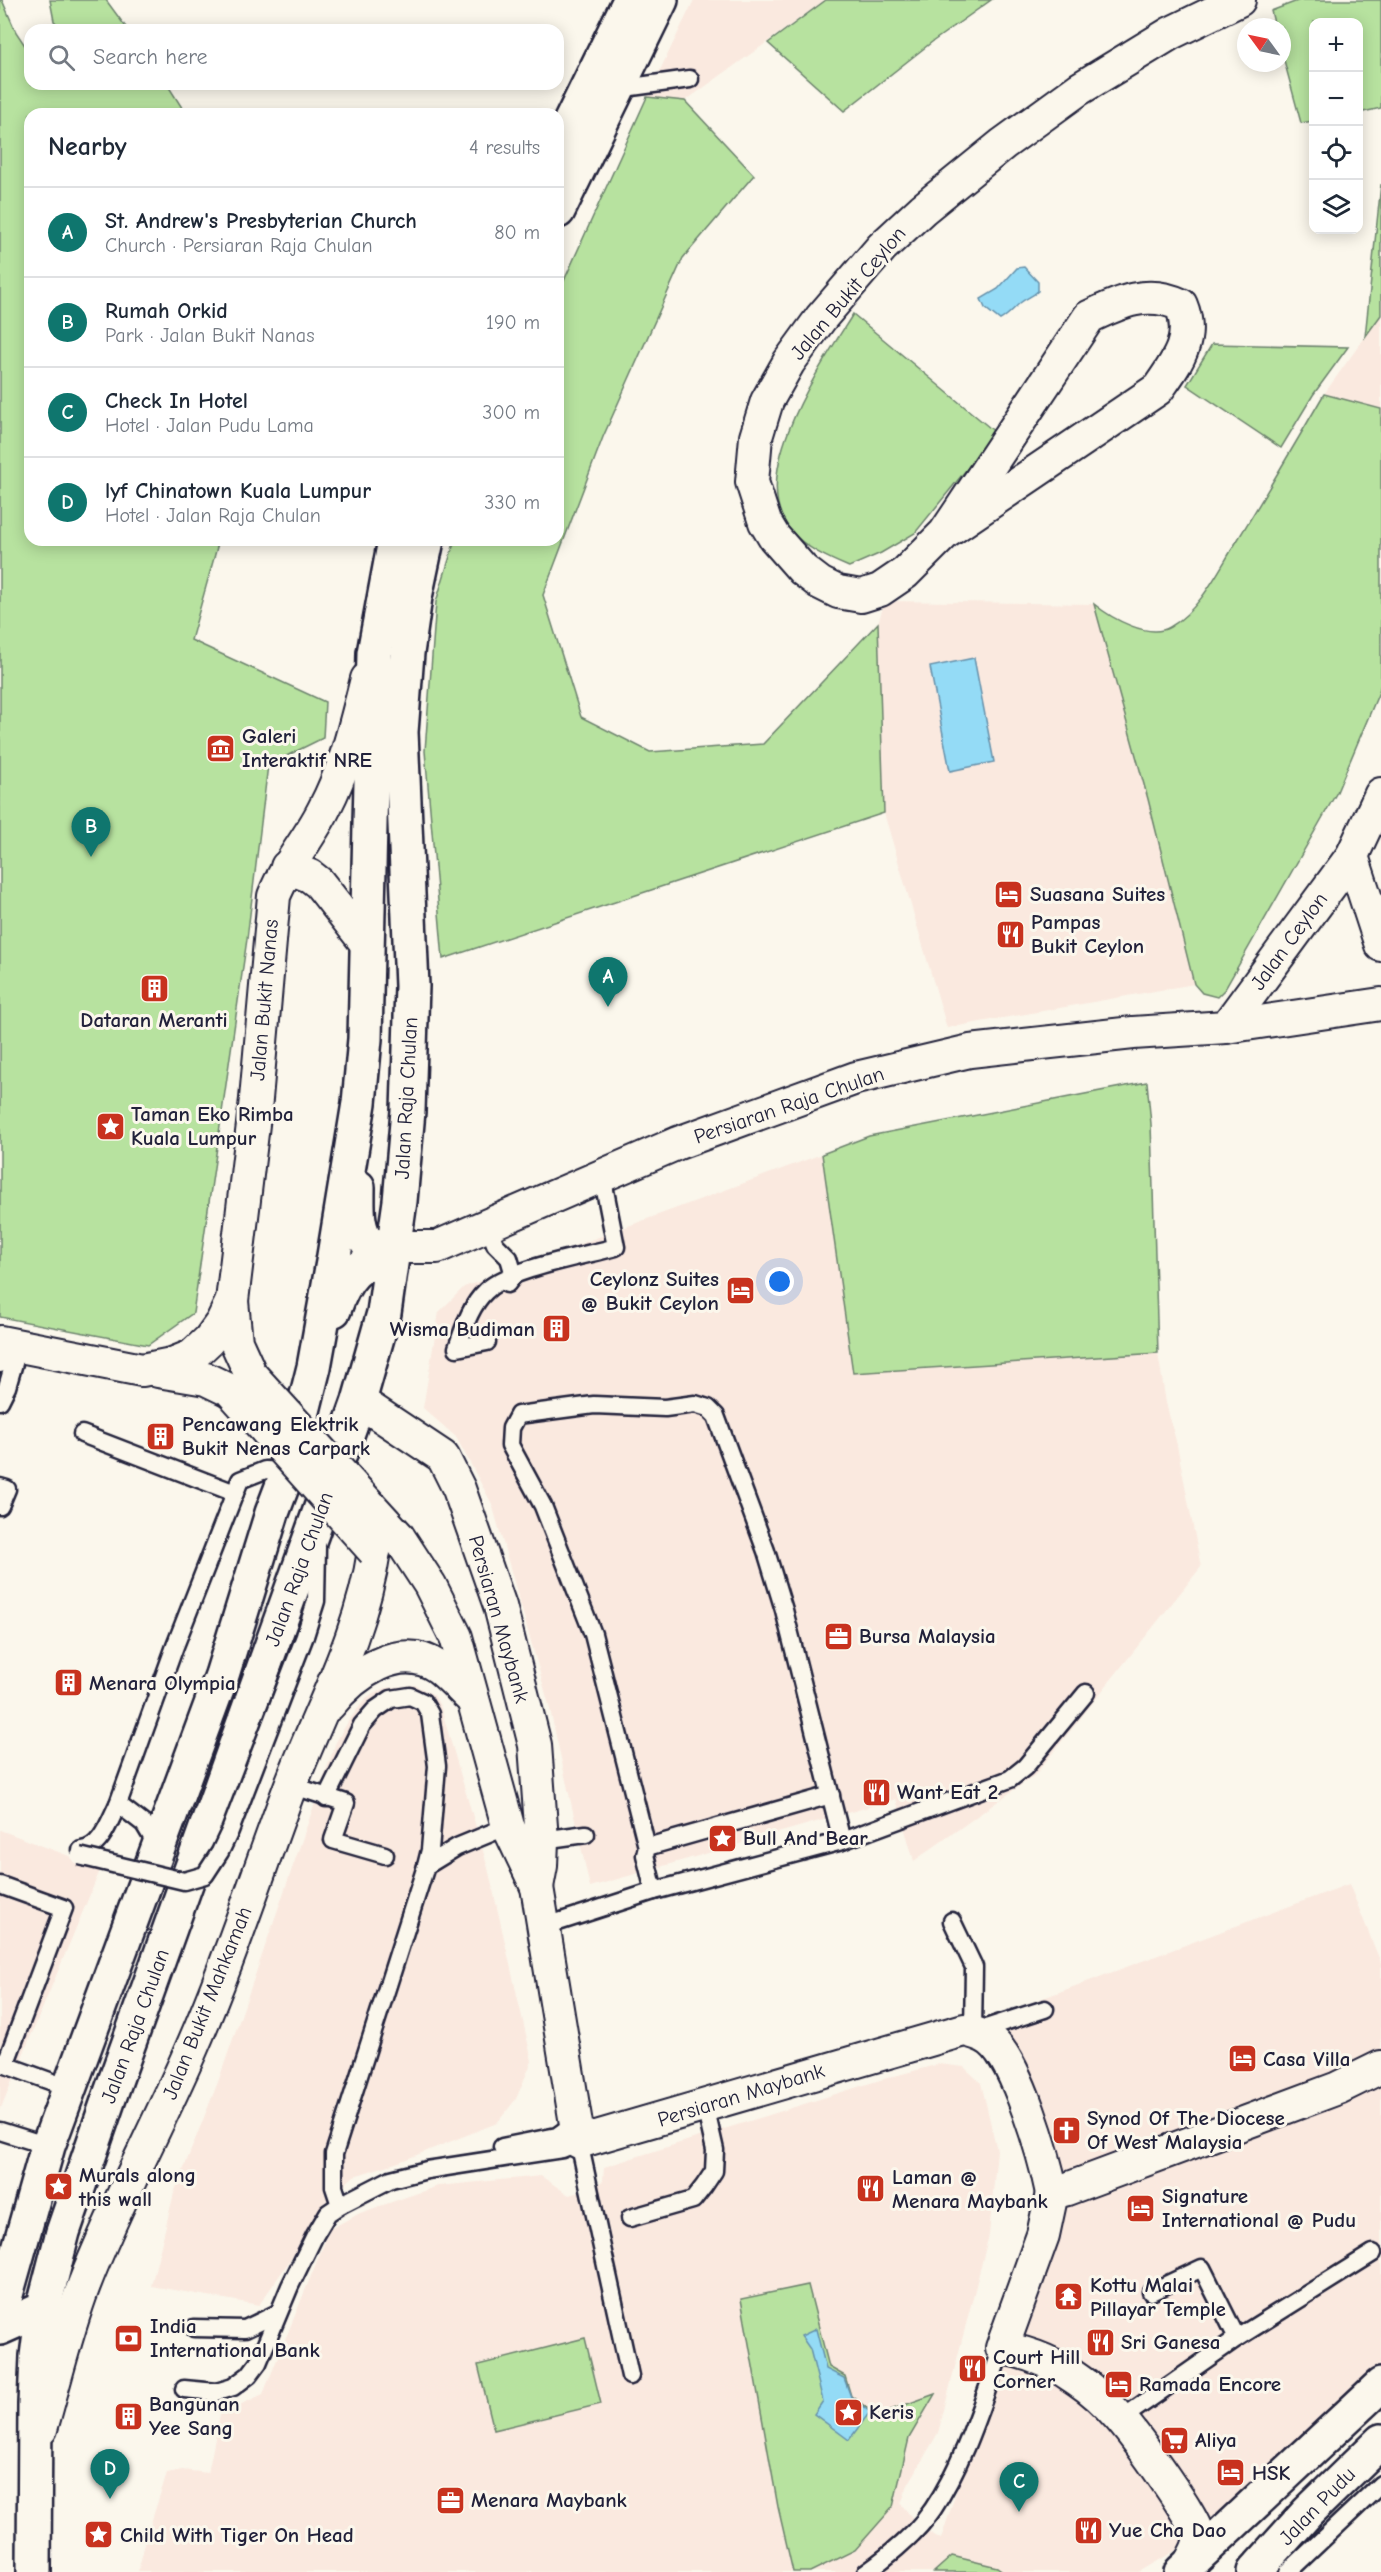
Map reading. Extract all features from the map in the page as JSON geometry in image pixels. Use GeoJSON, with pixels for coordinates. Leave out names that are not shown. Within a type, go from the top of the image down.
{"type":"FeatureCollection","features":[{"type":"Feature","properties":{"kind":"main road"},"geometry":{"type":"LineString","coordinates":[[564,135],[630,0]]}},
{"type":"Feature","properties":{"kind":"main road"},"geometry":{"type":"LineString","coordinates":[[564,199],[661,0]]}},
{"type":"Feature","properties":{"kind":"main road","name":"Jalan Raja Chulan"},"geometry":{"type":"LineString","coordinates":[[0,2316],[4,2286],[48,2146],[222,1675],[272,1513],[288,1471],[314,1367],[359,1102],[365,1039],[374,652],[394,546]]}},
{"type":"Feature","properties":{"kind":"main road","name":"Jalan Raja Chulan"},"geometry":{"type":"LineString","coordinates":[[34,2572],[34,2452],[38,2356],[43,2309],[68,2216],[317,1519],[358,1401],[384,1313],[394,1247],[408,1111],[412,987],[401,732],[407,652],[426,546]]}},
{"type":"Feature","properties":{"kind":"main road"},"geometry":{"type":"LineString","coordinates":[[359,1102],[360,1227],[369,1245],[394,1247]]}},
{"type":"Feature","properties":{"kind":"main road"},"geometry":{"type":"LineString","coordinates":[[314,1367],[344,1284],[359,1267],[394,1247]]}},
{"type":"Feature","properties":{"kind":"main road"},"geometry":{"type":"LineString","coordinates":[[0,2328],[43,2309]]}},
{"type":"Feature","properties":{"kind":"main road","name":"Jalan Pudu"},"geometry":{"type":"LineString","coordinates":[[1185,2569],[1381,2385]]}},
{"type":"Feature","properties":{"kind":"main road","name":"Jalan Pudu"},"geometry":{"type":"LineString","coordinates":[[1254,2572],[1308,2511],[1381,2441]]}},
{"type":"Feature","properties":{"kind":"street","name":"Jalan Bukit Ceylon"},"geometry":{"type":"LineString","coordinates":[[945,533],[1089,316],[1121,301],[1150,297],[1167,298],[1181,305],[1188,321],[1187,334],[1176,363],[1158,389],[945,533],[905,573],[880,590],[861,596],[838,592],[819,583],[795,562],[765,522],[752,482],[756,438],[767,401],[789,362],[822,318],[882,247],[923,209],[1004,144],[1078,89],[1179,29],[1239,0]]}},
{"type":"Feature","properties":{"kind":"street","name":"Jalan Bukit Nanas"},"geometry":{"type":"LineString","coordinates":[[6,1349],[142,1370],[172,1364],[192,1356],[209,1340],[222,1322],[232,1301],[256,1100],[274,896],[287,867],[321,814],[341,770],[374,652]]}},
{"type":"Feature","properties":{"kind":"street","name":"Jalan Ceylon"},"geometry":{"type":"LineString","coordinates":[[1226,1027],[1352,856],[1381,794]]}},
{"type":"Feature","properties":{"kind":"street"},"geometry":{"type":"LineString","coordinates":[[1352,856],[1381,945]]}},
{"type":"Feature","properties":{"kind":"street"},"geometry":{"type":"LineString","coordinates":[[287,867],[310,876],[319,883],[366,943]]}},
{"type":"Feature","properties":{"kind":"street","name":"Persiaran Raja Chulan"},"geometry":{"type":"LineString","coordinates":[[394,1247],[437,1247],[488,1223],[730,1123],[856,1078],[970,1051],[1155,1031],[1226,1027],[1381,1004]]}},
{"type":"Feature","properties":{"kind":"street","name":"Persiaran Maybank"},"geometry":{"type":"LineString","coordinates":[[232,1301],[241,1383],[386,1544],[413,1556],[456,1637],[508,1826],[537,1887],[577,2133],[705,2106],[955,2031],[973,2032]]}},
{"type":"Feature","properties":{"kind":"street"},"geometry":{"type":"LineString","coordinates":[[142,1370],[241,1383]]}},
{"type":"Feature","properties":{"kind":"street","name":"Persiaran Maybank"},"geometry":{"type":"LineString","coordinates":[[358,1401],[443,1457],[459,1489],[500,1606],[535,1745],[542,1840],[537,1887]]}},
{"type":"Feature","properties":{"kind":"street","name":"Jalan Bukit Mahkamah"},"geometry":{"type":"LineString","coordinates":[[34,2452],[59,2358],[84,2285],[191,2051],[291,1785],[386,1544]]}},
{"type":"Feature","properties":{"kind":"street"},"geometry":{"type":"LineString","coordinates":[[316,1721],[352,1680],[377,1665],[395,1658],[417,1659],[437,1666],[472,1699]]}},
{"type":"Feature","properties":{"kind":"street"},"geometry":{"type":"LineString","coordinates":[[973,2032],[989,2039],[1006,2058],[1046,2163],[1052,2193],[1043,2235],[1002,2348],[1040,2357],[1058,2367],[1101,2398],[1120,2419],[1184,2505],[1194,2523],[1199,2540],[1185,2569]]}},
{"type":"Feature","properties":{"kind":"street"},"geometry":{"type":"LineString","coordinates":[[1052,2193],[1338,2088],[1381,2067]]}},
{"type":"Feature","properties":{"kind":"lane"},"geometry":{"type":"LineString","coordinates":[[617,89],[690,79]]}},
{"type":"Feature","properties":{"kind":"lane"},"geometry":{"type":"LineString","coordinates":[[487,1342],[457,1348],[469,1316],[487,1290],[514,1275],[616,1246],[602,1175]]}},
{"type":"Feature","properties":{"kind":"lane"},"geometry":{"type":"LineString","coordinates":[[488,1223],[495,1244],[509,1258],[514,1275]]}},
{"type":"Feature","properties":{"kind":"lane"},"geometry":{"type":"LineString","coordinates":[[497,1297],[514,1275]]}},
{"type":"Feature","properties":{"kind":"lane"},"geometry":{"type":"LineString","coordinates":[[0,1401],[7,1387],[6,1349]]}},
{"type":"Feature","properties":{"kind":"lane"},"geometry":{"type":"LineString","coordinates":[[654,1891],[645,1855],[647,1847],[593,1634],[543,1506],[510,1445],[511,1428],[518,1415],[594,1405],[665,1408],[696,1404],[708,1408],[716,1416],[766,1551],[842,1841]]}},
{"type":"Feature","properties":{"kind":"lane"},"geometry":{"type":"LineString","coordinates":[[82,1434],[235,1493]]}},
{"type":"Feature","properties":{"kind":"lane"},"geometry":{"type":"LineString","coordinates":[[288,1471],[257,1471],[240,1480],[118,1804],[98,1841],[92,1848],[80,1853],[184,1881],[205,1875],[230,1831],[305,1636],[316,1601],[317,1519]]}},
{"type":"Feature","properties":{"kind":"lane"},"geometry":{"type":"LineString","coordinates":[[0,1486],[7,1489],[0,1506]]}},
{"type":"Feature","properties":{"kind":"lane"},"geometry":{"type":"LineString","coordinates":[[543,1928],[654,1891],[842,1841],[1010,1779],[1025,1767],[1086,1693]]}},
{"type":"Feature","properties":{"kind":"lane"},"geometry":{"type":"LineString","coordinates":[[326,1798],[362,1725],[375,1710],[391,1699],[410,1696],[423,1702],[430,1714],[437,1766],[430,1850],[334,2154],[334,2187],[340,2205]]}},
{"type":"Feature","properties":{"kind":"lane"},"geometry":{"type":"LineString","coordinates":[[291,1785],[346,1803],[333,1840],[385,1855]]}},
{"type":"Feature","properties":{"kind":"lane"},"geometry":{"type":"LineString","coordinates":[[647,1847],[831,1795]]}},
{"type":"Feature","properties":{"kind":"lane"},"geometry":{"type":"LineString","coordinates":[[118,1804],[144,1824],[159,1850]]}},
{"type":"Feature","properties":{"kind":"lane"},"geometry":{"type":"LineString","coordinates":[[426,1866],[457,1847],[508,1826]]}},
{"type":"Feature","properties":{"kind":"lane"},"geometry":{"type":"LineString","coordinates":[[542,1840],[586,1834]]}},
{"type":"Feature","properties":{"kind":"lane"},"geometry":{"type":"LineString","coordinates":[[0,1885],[64,1908],[3,2064],[69,2088]]}},
{"type":"Feature","properties":{"kind":"lane"},"geometry":{"type":"LineString","coordinates":[[952,1921],[974,1967],[973,2032],[1045,2009]]}},
{"type":"Feature","properties":{"kind":"lane"},"geometry":{"type":"LineString","coordinates":[[630,2218],[693,2200],[704,2186],[714,2171],[715,2150],[711,2124],[705,2106]]}},
{"type":"Feature","properties":{"kind":"lane"},"geometry":{"type":"LineString","coordinates":[[0,2131],[48,2146]]}},
{"type":"Feature","properties":{"kind":"lane"},"geometry":{"type":"LineString","coordinates":[[184,2389],[216,2392],[240,2382],[258,2363],[278,2313],[321,2225],[328,2213],[340,2205],[391,2179],[447,2167],[562,2149],[577,2133]]}},
{"type":"Feature","properties":{"kind":"lane"},"geometry":{"type":"LineString","coordinates":[[577,2133],[630,2376]]}},
{"type":"Feature","properties":{"kind":"lane"},"geometry":{"type":"LineString","coordinates":[[1120,2419],[1237,2338],[1373,2253]]}},
{"type":"Feature","properties":{"kind":"lane"},"geometry":{"type":"LineString","coordinates":[[1151,2292],[1202,2268],[1237,2338]]}},
{"type":"Feature","properties":{"kind":"lane"},"geometry":{"type":"LineString","coordinates":[[194,2328],[245,2329],[278,2313]]}},
{"type":"Feature","properties":{"kind":"lane"},"geometry":{"type":"LineString","coordinates":[[880,2572],[890,2556],[926,2518],[941,2492],[966,2444],[1002,2348]]}},
{"type":"Feature","properties":{"kind":"lane"},"geometry":{"type":"LineString","coordinates":[[1288,2572],[1381,2484]]}},
{"type":"Feature","properties":{"kind":"lane"},"geometry":{"type":"LineString","coordinates":[[866,2572],[890,2556]]}},
{"type":"Feature","properties":{"kind":"shaded area"},"geometry":{"type":"Polygon","coordinates":[[[694,0],[826,0],[685,101],[647,97],[694,0]]]}},
{"type":"Feature","properties":{"kind":"shaded area"},"geometry":{"type":"Polygon","coordinates":[[[1381,315],[1381,409],[1324,394],[1365,337],[1381,315]]]}},
{"type":"Feature","properties":{"kind":"shaded area"},"geometry":{"type":"Polygon","coordinates":[[[885,601],[1094,604],[1148,799],[1194,984],[947,1028],[884,813],[878,623],[885,601]]]}},
{"type":"Feature","properties":{"kind":"shaded area","name":"Bursa Malaysia"},"geometry":{"type":"Polygon","coordinates":[[[822,1154],[853,1373],[1158,1353],[1166,1403],[1177,1445],[1201,1567],[1035,1775],[914,1861],[896,1799],[590,1887],[549,1705],[492,1504],[456,1437],[423,1408],[439,1312],[464,1287],[822,1154]]]}},
{"type":"Feature","properties":{"kind":"shaded area"},"geometry":{"type":"Polygon","coordinates":[[[415,1685],[434,1695],[441,1708],[488,1868],[532,2061],[516,2099],[497,2123],[399,2162],[354,2176],[323,2204],[302,2243],[259,2305],[151,2286],[174,2193],[218,2082],[336,1742],[367,1697],[385,1688],[415,1685]]]}},
{"type":"Feature","properties":{"kind":"shaded area"},"geometry":{"type":"Polygon","coordinates":[[[0,1830],[101,1868],[0,2110],[0,1830]]]}},
{"type":"Feature","properties":{"kind":"shaded area"},"geometry":{"type":"Polygon","coordinates":[[[1349,1884],[1381,1963],[1381,2368],[1236,2515],[1139,2572],[138,2572],[167,2473],[182,2470],[208,2473],[220,2414],[263,2394],[330,2229],[360,2213],[438,2186],[541,2176],[569,2195],[603,2181],[604,2167],[880,2080],[939,2064],[964,2067],[981,2083],[997,2150],[989,2235],[938,2433],[908,2485],[901,2504],[919,2526],[941,2539],[1003,2347],[1052,2170],[995,2016],[1349,1884]]]}},
{"type":"Feature","properties":{"kind":"green space","name":"Taman Eko Rimba Kuala Lumpur"},"geometry":{"type":"Polygon","coordinates":[[[0,0],[2,0],[24,44],[24,90],[171,90],[182,108],[24,108],[24,546],[217,546],[191,640],[325,702],[323,738],[268,765],[247,939],[193,1313],[148,1345],[0,1317],[0,0]]]}},
{"type":"Feature","properties":{"kind":"green space"},"geometry":{"type":"Polygon","coordinates":[[[50,0],[106,0],[124,24],[57,24],[54,21],[50,0]]]}},
{"type":"Feature","properties":{"kind":"green space"},"geometry":{"type":"Polygon","coordinates":[[[826,0],[991,0],[932,42],[844,111],[768,43],[826,0]]]}},
{"type":"Feature","properties":{"kind":"green space"},"geometry":{"type":"Polygon","coordinates":[[[1300,0],[1381,0],[1381,108],[1363,112],[1363,18],[1309,18],[1309,122],[1301,123],[1287,72],[1291,72],[1291,18],[1273,18],[1271,11],[1300,0]]]}},
{"type":"Feature","properties":{"kind":"green space"},"geometry":{"type":"Polygon","coordinates":[[[647,97],[685,101],[754,175],[683,258],[603,437],[564,540],[564,281],[647,97]]]}},
{"type":"Feature","properties":{"kind":"green space"},"geometry":{"type":"Polygon","coordinates":[[[1381,184],[1381,315],[1365,337],[1381,184]]]}},
{"type":"Feature","properties":{"kind":"green space"},"geometry":{"type":"Polygon","coordinates":[[[853,314],[996,433],[915,533],[881,553],[849,567],[810,548],[791,531],[779,508],[776,481],[782,451],[807,390],[853,314]]]}},
{"type":"Feature","properties":{"kind":"green space"},"geometry":{"type":"Polygon","coordinates":[[[1212,344],[1348,347],[1313,395],[1281,448],[1187,385],[1212,344]]]}},
{"type":"Feature","properties":{"kind":"green space"},"geometry":{"type":"Polygon","coordinates":[[[1324,394],[1381,409],[1381,684],[1337,792],[1225,989],[1217,997],[1202,993],[1194,984],[1148,799],[1094,604],[1130,626],[1152,631],[1170,627],[1191,610],[1216,577],[1324,394]]]}},
{"type":"Feature","properties":{"kind":"green space"},"geometry":{"type":"Polygon","coordinates":[[[453,546],[562,546],[543,595],[581,717],[650,752],[763,744],[878,623],[884,813],[443,959],[425,751],[436,602],[453,546]]]}},
{"type":"Feature","properties":{"kind":"green space"},"geometry":{"type":"Polygon","coordinates":[[[1147,1082],[1151,1124],[1158,1353],[853,1373],[822,1154],[869,1136],[1147,1082]]]}},
{"type":"Feature","properties":{"kind":"green space"},"geometry":{"type":"Polygon","coordinates":[[[808,2285],[829,2367],[845,2376],[851,2396],[877,2415],[935,2394],[909,2438],[893,2507],[855,2550],[810,2572],[793,2572],[778,2507],[741,2299],[808,2285]]]}},
{"type":"Feature","properties":{"kind":"green space"},"geometry":{"type":"Polygon","coordinates":[[[585,2338],[601,2404],[494,2430],[478,2365],[585,2338]]]}},
{"type":"Feature","properties":{"kind":"green space"},"geometry":{"type":"Polygon","coordinates":[[[952,2556],[997,2567],[1004,2572],[934,2572],[952,2556]]]}},
{"type":"Feature","properties":{"kind":"water"},"geometry":{"type":"Polygon","coordinates":[[[1024,267],[1038,282],[1038,291],[1000,320],[985,308],[981,299],[998,289],[1017,268],[1024,267]]]}},
{"type":"Feature","properties":{"kind":"water"},"geometry":{"type":"Polygon","coordinates":[[[974,658],[994,762],[950,771],[930,667],[974,658]]]}},
{"type":"Feature","properties":{"kind":"water"},"geometry":{"type":"Polygon","coordinates":[[[816,2329],[826,2369],[844,2378],[851,2397],[870,2412],[849,2440],[814,2414],[823,2401],[810,2349],[801,2336],[816,2329]]]}},
{"type":"Feature","properties":{"kind":"place","name":"Galeri Interaktif NRE"},"geometry":{"type":"Point","coordinates":[221,748]}},
{"type":"Feature","properties":{"kind":"place","name":"Rumah Orkid"},"geometry":{"type":"Point","coordinates":[91,857]}},
{"type":"Feature","properties":{"kind":"place","name":"Suasana Suites"},"geometry":{"type":"Point","coordinates":[1009,894]}},
{"type":"Feature","properties":{"kind":"place","name":"Pampas Bukit Ceylon"},"geometry":{"type":"Point","coordinates":[1010,934]}},
{"type":"Feature","properties":{"kind":"place","name":"Dataran Meranti"},"geometry":{"type":"Point","coordinates":[154,989]}},
{"type":"Feature","properties":{"kind":"place","name":"St. Andrew's Presbyterian Church"},"geometry":{"type":"Point","coordinates":[608,1007]}},
{"type":"Feature","properties":{"kind":"place","name":"Taman Eko Rimba Kuala Lumpur"},"geometry":{"type":"Point","coordinates":[110,1126]}},
{"type":"Feature","properties":{"kind":"place","name":"Ceylonz Suites @ Bukit Ceylon"},"geometry":{"type":"Point","coordinates":[740,1291]}},
{"type":"Feature","properties":{"kind":"place","name":"Wisma Budiman"},"geometry":{"type":"Point","coordinates":[556,1329]}},
{"type":"Feature","properties":{"kind":"place","name":"Pencawang Elektrik Bukit Nenas Carpark"},"geometry":{"type":"Point","coordinates":[161,1436]}},
{"type":"Feature","properties":{"kind":"place","name":"Bursa Malaysia"},"geometry":{"type":"Point","coordinates":[838,1636]}},
{"type":"Feature","properties":{"kind":"place","name":"Menara Olympia"},"geometry":{"type":"Point","coordinates":[68,1683]}},
{"type":"Feature","properties":{"kind":"place","name":"Want Eat 2"},"geometry":{"type":"Point","coordinates":[876,1792]}},
{"type":"Feature","properties":{"kind":"place","name":"Bull And Bear"},"geometry":{"type":"Point","coordinates":[722,1838]}},
{"type":"Feature","properties":{"kind":"place","name":"Casa Villa"},"geometry":{"type":"Point","coordinates":[1242,2059]}},
{"type":"Feature","properties":{"kind":"place","name":"Synod Of The Diocese Of West Malaysia"},"geometry":{"type":"Point","coordinates":[1066,2130]}},
{"type":"Feature","properties":{"kind":"place","name":"Murals along this wall"},"geometry":{"type":"Point","coordinates":[58,2187]}},
{"type":"Feature","properties":{"kind":"place","name":"Laman @ Menara Maybank"},"geometry":{"type":"Point","coordinates":[871,2189]}},
{"type":"Feature","properties":{"kind":"place","name":"Signature International @ Pudu"},"geometry":{"type":"Point","coordinates":[1141,2208]}},
{"type":"Feature","properties":{"kind":"place","name":"Kottu Malai Pillayar Temple"},"geometry":{"type":"Point","coordinates":[1069,2297]}},
{"type":"Feature","properties":{"kind":"place","name":"India International Bank"},"geometry":{"type":"Point","coordinates":[129,2338]}},
{"type":"Feature","properties":{"kind":"place","name":"Sri Ganesa"},"geometry":{"type":"Point","coordinates":[1100,2342]}},
{"type":"Feature","properties":{"kind":"place","name":"Court Hill Corner"},"geometry":{"type":"Point","coordinates":[972,2369]}},
{"type":"Feature","properties":{"kind":"place","name":"Ramada Encore"},"geometry":{"type":"Point","coordinates":[1118,2384]}},
{"type":"Feature","properties":{"kind":"place","name":"Keris"},"geometry":{"type":"Point","coordinates":[848,2412]}},
{"type":"Feature","properties":{"kind":"place","name":"Bangunan Yee Sang"},"geometry":{"type":"Point","coordinates":[128,2416]}},
{"type":"Feature","properties":{"kind":"place","name":"Aliya"},"geometry":{"type":"Point","coordinates":[1174,2440]}},
{"type":"Feature","properties":{"kind":"place","name":"HSK"},"geometry":{"type":"Point","coordinates":[1231,2473]}},
{"type":"Feature","properties":{"kind":"place","name":"lyf Chinatown Kuala Lumpur"},"geometry":{"type":"Point","coordinates":[110,2499]}},
{"type":"Feature","properties":{"kind":"place","name":"Menara Maybank"},"geometry":{"type":"Point","coordinates":[450,2500]}},
{"type":"Feature","properties":{"kind":"place","name":"Check In Hotel"},"geometry":{"type":"Point","coordinates":[1019,2512]}},
{"type":"Feature","properties":{"kind":"place","name":"Yue Cha Dao"},"geometry":{"type":"Point","coordinates":[1088,2530]}},
{"type":"Feature","properties":{"kind":"place","name":"Child With Tiger On Head"},"geometry":{"type":"Point","coordinates":[99,2535]}}]}
